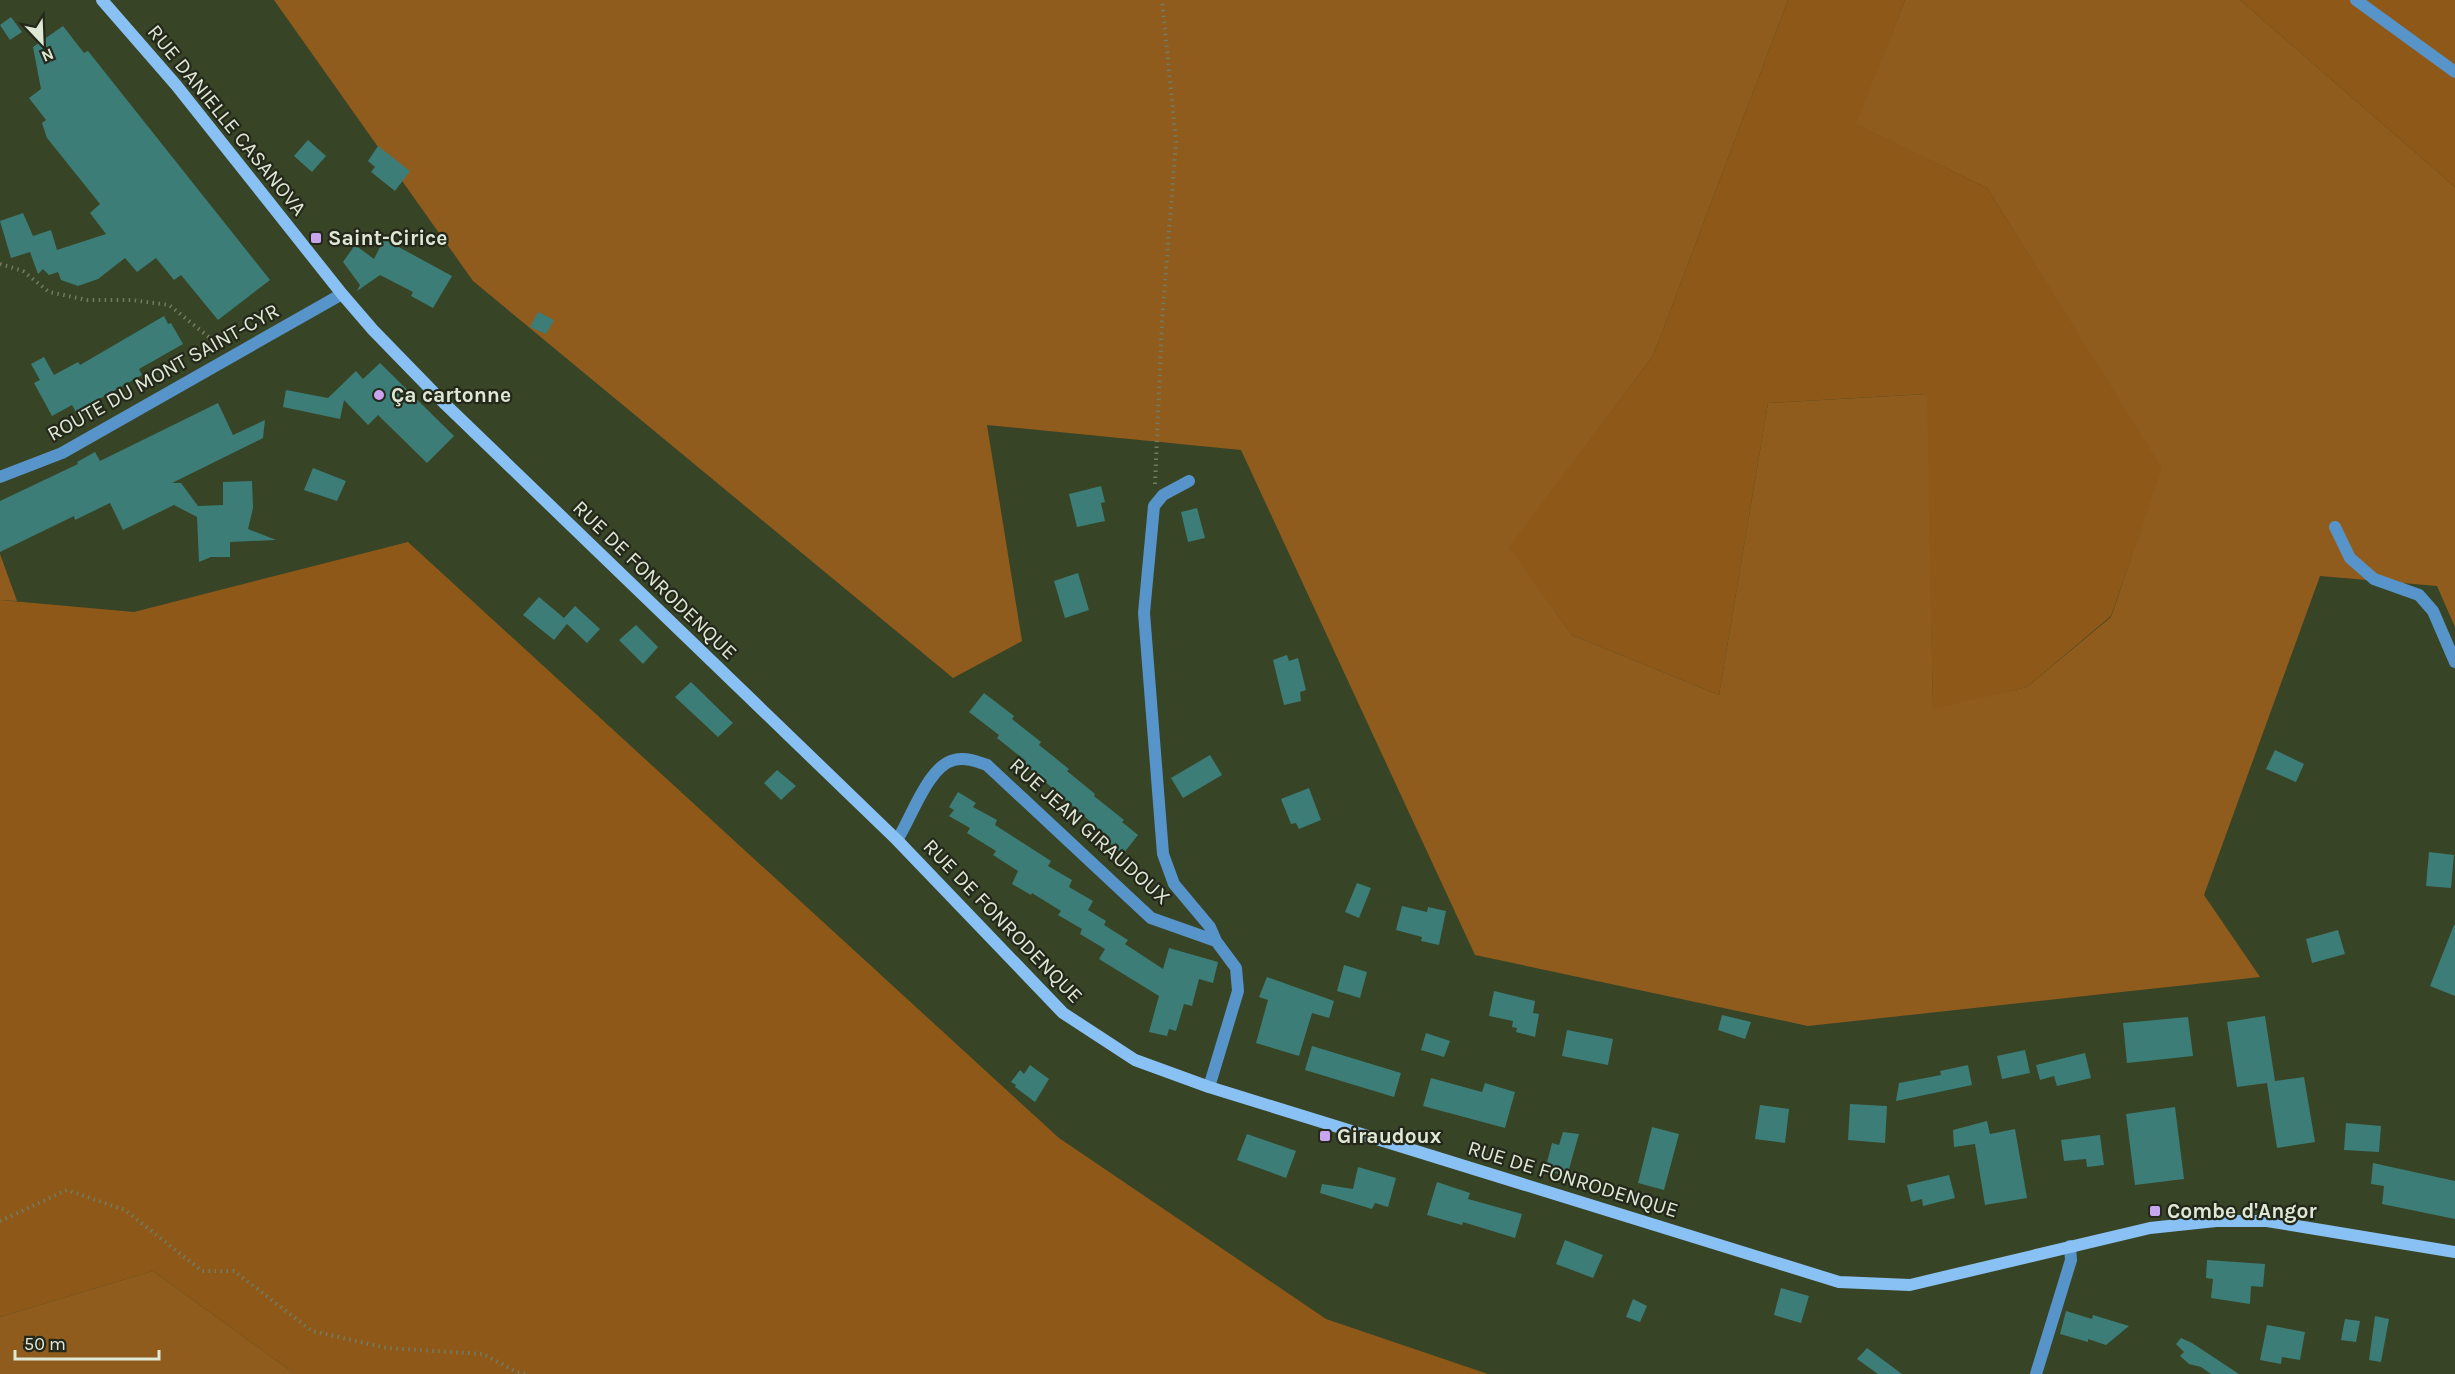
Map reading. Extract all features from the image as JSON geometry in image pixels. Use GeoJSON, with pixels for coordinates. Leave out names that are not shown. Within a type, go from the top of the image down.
{"type":"FeatureCollection","features":[{"type":"Feature","properties":{"kind":"street","name":"RUE DANIELLE CASANOVA"},"geometry":{"type":"LineString","coordinates":[[102,0],[176,85],[342,294]]}},
{"type":"Feature","properties":{"kind":"street"},"geometry":{"type":"LineString","coordinates":[[2356,0],[2455,72]]}},
{"type":"Feature","properties":{"kind":"street","name":"ROUTE DU MONT SAINT-CYR"},"geometry":{"type":"LineString","coordinates":[[0,477],[62,453],[342,294]]}},
{"type":"Feature","properties":{"kind":"street","name":"RUE DE FONRODENQUE"},"geometry":{"type":"LineString","coordinates":[[342,294],[445,404],[897,840],[1063,1013],[1135,1060],[1209,1087],[1839,1282],[1910,1284],[2150,1228],[2216,1221],[2267,1221],[2455,1252]]}},
{"type":"Feature","properties":{"kind":"street"},"geometry":{"type":"LineString","coordinates":[[1189,481],[1163,495],[1154,506],[1144,613],[1163,854],[1174,884],[1210,927],[1216,940],[1236,968],[1238,991],[1209,1087]]}},
{"type":"Feature","properties":{"kind":"street"},"geometry":{"type":"LineString","coordinates":[[2335,527],[2350,558],[2374,579],[2419,595],[2433,611],[2455,662]]}},
{"type":"Feature","properties":{"kind":"street","name":"RUE JEAN GIRAUDOUX"},"geometry":{"type":"LineString","coordinates":[[897,840],[930,778],[952,760],[971,760],[987,765],[1151,918],[1216,940]]}},
{"type":"Feature","properties":{"kind":"street"},"geometry":{"type":"LineString","coordinates":[[2036,1374],[2071,1260],[2070,1246]]}},
{"type":"Feature","properties":{"kind":"path"},"geometry":{"type":"LineString","coordinates":[[1154,506],[1162,322],[1176,142],[1162,0]]}},
{"type":"Feature","properties":{"kind":"path"},"geometry":{"type":"LineString","coordinates":[[0,264],[23,271],[49,292],[87,300],[132,300],[169,305],[232,356]]}},
{"type":"Feature","properties":{"kind":"path"},"geometry":{"type":"LineString","coordinates":[[0,1221],[67,1190],[125,1210],[202,1271],[234,1271],[312,1331],[387,1348],[483,1354],[517,1372],[528,1374]]}},
{"type":"Feature","properties":{"kind":"shaded area"},"geometry":{"type":"Polygon","coordinates":[[[274,0],[1788,0],[1653,356],[1509,547],[1572,635],[1719,695],[1768,403],[1927,394],[1933,709],[2027,687],[2111,617],[2162,468],[1987,188],[1856,124],[1905,0],[2240,0],[2455,187],[2455,627],[2437,586],[2320,576],[2204,895],[2260,977],[1808,1026],[1475,955],[1241,450],[987,425],[1022,641],[953,678],[473,281],[274,0]]]}},
{"type":"Feature","properties":{"kind":"shaded area"},"geometry":{"type":"Polygon","coordinates":[[[1788,0],[1905,0],[1857,124],[1987,188],[2163,468],[2111,616],[2027,687],[1933,710],[1926,394],[1768,403],[1719,695],[1572,635],[1508,547],[1653,356],[1788,0]]]}},
{"type":"Feature","properties":{"kind":"shaded area"},"geometry":{"type":"Polygon","coordinates":[[[2240,0],[2455,0],[2455,187],[2240,0]]]}},
{"type":"Feature","properties":{"kind":"shaded area"},"geometry":{"type":"Polygon","coordinates":[[[408,542],[1059,1138],[1326,1319],[1488,1374],[295,1374],[153,1271],[0,1317],[0,600],[134,612],[408,542]]]}},
{"type":"Feature","properties":{"kind":"shaded area"},"geometry":{"type":"Polygon","coordinates":[[[0,554],[17,601],[0,600],[0,554]]]}},
{"type":"Feature","properties":{"kind":"shaded area"},"geometry":{"type":"Polygon","coordinates":[[[153,1271],[295,1374],[0,1374],[0,1317],[153,1271]]]}},
{"type":"Feature","properties":{"kind":"building"},"geometry":{"type":"Polygon","coordinates":[[[11,17],[22,32],[10,40],[0,25],[11,17]]]}},
{"type":"Feature","properties":{"kind":"building"},"geometry":{"type":"Polygon","coordinates":[[[63,26],[84,53],[88,51],[270,280],[218,320],[181,275],[174,280],[156,258],[137,272],[125,258],[98,279],[78,286],[61,280],[58,272],[49,275],[43,269],[38,274],[30,252],[11,258],[0,221],[23,213],[33,236],[51,230],[57,250],[106,234],[90,213],[100,204],[47,138],[42,123],[46,120],[29,98],[41,89],[33,47],[63,26]]]}},
{"type":"Feature","properties":{"kind":"building"},"geometry":{"type":"Polygon","coordinates":[[[308,140],[326,156],[312,172],[294,156],[308,140]]]}},
{"type":"Feature","properties":{"kind":"building"},"geometry":{"type":"Polygon","coordinates":[[[378,146],[410,171],[395,191],[371,172],[375,167],[368,161],[378,146]]]}},
{"type":"Feature","properties":{"kind":"building"},"geometry":{"type":"Polygon","coordinates":[[[384,239],[452,276],[433,308],[411,296],[413,292],[380,275],[357,291],[360,285],[343,262],[355,245],[374,259],[384,239]]]}},
{"type":"Feature","properties":{"kind":"building"},"geometry":{"type":"Polygon","coordinates":[[[538,312],[554,320],[546,334],[530,327],[538,312]]]}},
{"type":"Feature","properties":{"kind":"building"},"geometry":{"type":"Polygon","coordinates":[[[164,316],[168,324],[171,323],[183,344],[139,369],[142,375],[76,412],[72,405],[52,416],[34,383],[40,380],[31,364],[44,357],[54,375],[78,362],[80,365],[164,316]]]}},
{"type":"Feature","properties":{"kind":"building"},"geometry":{"type":"Polygon","coordinates":[[[380,363],[454,436],[427,463],[378,415],[368,425],[344,400],[340,419],[283,407],[286,390],[328,398],[356,371],[363,379],[380,363]]]}},
{"type":"Feature","properties":{"kind":"building"},"geometry":{"type":"Polygon","coordinates":[[[218,403],[233,435],[265,420],[263,438],[172,483],[181,483],[198,506],[223,505],[223,482],[252,481],[253,508],[248,529],[276,540],[230,542],[230,557],[211,557],[199,562],[197,517],[174,505],[123,530],[110,503],[75,520],[74,516],[0,552],[0,501],[78,464],[77,462],[95,452],[100,461],[218,403]]]}},
{"type":"Feature","properties":{"kind":"building"},"geometry":{"type":"Polygon","coordinates":[[[313,468],[346,481],[337,501],[304,490],[313,468]]]}},
{"type":"Feature","properties":{"kind":"building"},"geometry":{"type":"Polygon","coordinates":[[[1101,486],[1105,502],[1101,503],[1105,521],[1077,527],[1069,494],[1101,486]]]}},
{"type":"Feature","properties":{"kind":"building"},"geometry":{"type":"Polygon","coordinates":[[[1197,508],[1205,538],[1188,542],[1181,512],[1197,508]]]}},
{"type":"Feature","properties":{"kind":"building"},"geometry":{"type":"Polygon","coordinates":[[[1078,573],[1089,610],[1065,618],[1054,581],[1078,573]]]}},
{"type":"Feature","properties":{"kind":"building"},"geometry":{"type":"Polygon","coordinates":[[[539,597],[564,618],[575,606],[600,629],[587,643],[567,624],[554,640],[523,615],[539,597]]]}},
{"type":"Feature","properties":{"kind":"building"},"geometry":{"type":"Polygon","coordinates":[[[636,625],[658,647],[643,664],[619,640],[636,625]]]}},
{"type":"Feature","properties":{"kind":"building"},"geometry":{"type":"Polygon","coordinates":[[[1287,655],[1289,661],[1298,658],[1306,690],[1300,692],[1301,701],[1284,705],[1273,660],[1287,655]]]}},
{"type":"Feature","properties":{"kind":"building"},"geometry":{"type":"Polygon","coordinates":[[[691,682],[733,723],[718,737],[675,697],[691,682]]]}},
{"type":"Feature","properties":{"kind":"building"},"geometry":{"type":"Polygon","coordinates":[[[984,693],[1014,716],[1012,719],[1041,742],[1039,745],[1069,769],[1067,771],[1138,835],[1123,854],[1107,841],[1109,838],[1025,764],[1026,761],[997,738],[999,735],[969,712],[984,693]]]}},
{"type":"Feature","properties":{"kind":"building"},"geometry":{"type":"Polygon","coordinates":[[[2275,750],[2304,764],[2296,782],[2266,769],[2275,750]]]}},
{"type":"Feature","properties":{"kind":"building"},"geometry":{"type":"Polygon","coordinates":[[[1210,755],[1222,775],[1183,798],[1171,778],[1210,755]]]}},
{"type":"Feature","properties":{"kind":"building"},"geometry":{"type":"Polygon","coordinates":[[[777,770],[796,786],[781,800],[764,783],[777,770]]]}},
{"type":"Feature","properties":{"kind":"building"},"geometry":{"type":"Polygon","coordinates":[[[1309,788],[1321,820],[1299,829],[1296,823],[1291,824],[1281,799],[1309,788]]]}},
{"type":"Feature","properties":{"kind":"building"},"geometry":{"type":"Polygon","coordinates":[[[958,792],[976,803],[973,807],[997,820],[995,825],[1051,861],[1048,866],[1072,880],[1069,887],[1093,901],[1088,910],[1106,921],[1104,925],[1128,940],[1125,944],[1163,969],[1169,948],[1218,962],[1213,983],[1199,979],[1192,1006],[1184,1004],[1176,1031],[1169,1029],[1167,1036],[1149,1032],[1159,996],[1099,959],[1105,949],[1080,934],[1082,929],[1058,915],[1061,911],[1012,884],[1018,871],[993,855],[996,851],[967,833],[970,828],[949,816],[954,810],[949,807],[958,792]]]}},
{"type":"Feature","properties":{"kind":"building"},"geometry":{"type":"Polygon","coordinates":[[[2429,852],[2454,855],[2451,888],[2426,886],[2429,852]]]}},
{"type":"Feature","properties":{"kind":"building"},"geometry":{"type":"Polygon","coordinates":[[[1357,883],[1371,888],[1359,918],[1345,912],[1357,883]]]}},
{"type":"Feature","properties":{"kind":"building"},"geometry":{"type":"Polygon","coordinates":[[[1402,906],[1427,912],[1428,907],[1446,911],[1439,945],[1421,941],[1422,937],[1396,930],[1402,906]]]}},
{"type":"Feature","properties":{"kind":"building"},"geometry":{"type":"Polygon","coordinates":[[[2455,925],[2455,996],[2430,986],[2455,925]]]}},
{"type":"Feature","properties":{"kind":"building"},"geometry":{"type":"Polygon","coordinates":[[[2338,930],[2345,954],[2312,963],[2306,939],[2338,930]]]}},
{"type":"Feature","properties":{"kind":"building"},"geometry":{"type":"Polygon","coordinates":[[[1344,965],[1367,972],[1360,998],[1337,991],[1344,965]]]}},
{"type":"Feature","properties":{"kind":"building"},"geometry":{"type":"Polygon","coordinates":[[[1267,977],[1334,1001],[1329,1018],[1312,1013],[1299,1056],[1256,1043],[1268,1000],[1259,997],[1267,977]]]}},
{"type":"Feature","properties":{"kind":"building"},"geometry":{"type":"Polygon","coordinates":[[[1494,991],[1535,1001],[1533,1013],[1539,1014],[1535,1037],[1516,1032],[1517,1028],[1512,1027],[1513,1021],[1489,1016],[1494,991]]]}},
{"type":"Feature","properties":{"kind":"building"},"geometry":{"type":"Polygon","coordinates":[[[1722,1015],[1751,1022],[1745,1039],[1718,1030],[1722,1015]]]}},
{"type":"Feature","properties":{"kind":"building"},"geometry":{"type":"Polygon","coordinates":[[[2265,1016],[2275,1081],[2304,1077],[2315,1142],[2277,1148],[2267,1083],[2237,1087],[2227,1022],[2265,1016]]]}},
{"type":"Feature","properties":{"kind":"building"},"geometry":{"type":"Polygon","coordinates":[[[2188,1017],[2193,1056],[2127,1063],[2123,1023],[2188,1017]]]}},
{"type":"Feature","properties":{"kind":"building"},"geometry":{"type":"Polygon","coordinates":[[[1567,1030],[1613,1039],[1608,1065],[1562,1056],[1567,1030]]]}},
{"type":"Feature","properties":{"kind":"building"},"geometry":{"type":"Polygon","coordinates":[[[1426,1033],[1450,1041],[1444,1057],[1421,1050],[1426,1033]]]}},
{"type":"Feature","properties":{"kind":"building"},"geometry":{"type":"Polygon","coordinates":[[[1312,1046],[1401,1073],[1394,1097],[1305,1070],[1312,1046]]]}},
{"type":"Feature","properties":{"kind":"building"},"geometry":{"type":"Polygon","coordinates":[[[2025,1050],[2030,1073],[2002,1079],[1997,1056],[2025,1050]]]}},
{"type":"Feature","properties":{"kind":"building"},"geometry":{"type":"Polygon","coordinates":[[[2085,1053],[2091,1078],[2057,1086],[2054,1076],[2040,1080],[2036,1065],[2085,1053]]]}},
{"type":"Feature","properties":{"kind":"building"},"geometry":{"type":"Polygon","coordinates":[[[1030,1065],[1049,1079],[1035,1102],[1011,1082],[1020,1070],[1024,1074],[1030,1065]]]}},
{"type":"Feature","properties":{"kind":"building"},"geometry":{"type":"Polygon","coordinates":[[[1968,1065],[1972,1085],[1896,1101],[1899,1083],[1941,1075],[1940,1071],[1968,1065]]]}},
{"type":"Feature","properties":{"kind":"building"},"geometry":{"type":"Polygon","coordinates":[[[1431,1078],[1482,1092],[1485,1083],[1515,1092],[1505,1128],[1423,1106],[1431,1078]]]}},
{"type":"Feature","properties":{"kind":"building"},"geometry":{"type":"Polygon","coordinates":[[[1850,1104],[1887,1106],[1885,1143],[1848,1140],[1850,1104]]]}},
{"type":"Feature","properties":{"kind":"building"},"geometry":{"type":"Polygon","coordinates":[[[1760,1105],[1789,1109],[1785,1143],[1755,1139],[1760,1105]]]}},
{"type":"Feature","properties":{"kind":"building"},"geometry":{"type":"Polygon","coordinates":[[[2175,1107],[2184,1179],[2135,1185],[2126,1114],[2175,1107]]]}},
{"type":"Feature","properties":{"kind":"building"},"geometry":{"type":"Polygon","coordinates":[[[1987,1121],[1990,1134],[2015,1129],[2027,1198],[1985,1205],[1975,1144],[1954,1147],[1953,1130],[1987,1121]]]}},
{"type":"Feature","properties":{"kind":"building"},"geometry":{"type":"Polygon","coordinates":[[[2346,1123],[2381,1126],[2379,1152],[2344,1150],[2346,1123]]]}},
{"type":"Feature","properties":{"kind":"building"},"geometry":{"type":"Polygon","coordinates":[[[1652,1127],[1679,1134],[1664,1190],[1638,1183],[1652,1127]]]}},
{"type":"Feature","properties":{"kind":"building"},"geometry":{"type":"Polygon","coordinates":[[[1563,1132],[1579,1134],[1567,1176],[1545,1170],[1552,1143],[1559,1145],[1563,1132]]]}},
{"type":"Feature","properties":{"kind":"building"},"geometry":{"type":"Polygon","coordinates":[[[1247,1134],[1296,1151],[1286,1178],[1237,1160],[1247,1134]]]}},
{"type":"Feature","properties":{"kind":"building"},"geometry":{"type":"Polygon","coordinates":[[[2100,1135],[2104,1165],[2087,1167],[2086,1159],[2064,1161],[2061,1140],[2100,1135]]]}},
{"type":"Feature","properties":{"kind":"building"},"geometry":{"type":"Polygon","coordinates":[[[2373,1163],[2455,1181],[2455,1219],[2382,1204],[2384,1186],[2371,1184],[2373,1163]]]}},
{"type":"Feature","properties":{"kind":"building"},"geometry":{"type":"Polygon","coordinates":[[[1358,1167],[1396,1178],[1388,1207],[1375,1203],[1372,1209],[1320,1193],[1322,1184],[1353,1189],[1358,1167]]]}},
{"type":"Feature","properties":{"kind":"building"},"geometry":{"type":"Polygon","coordinates":[[[1949,1175],[1955,1198],[1923,1206],[1922,1199],[1911,1202],[1907,1185],[1949,1175]]]}},
{"type":"Feature","properties":{"kind":"building"},"geometry":{"type":"Polygon","coordinates":[[[1437,1182],[1470,1193],[1468,1199],[1522,1214],[1515,1238],[1463,1222],[1462,1225],[1427,1215],[1437,1182]]]}},
{"type":"Feature","properties":{"kind":"building"},"geometry":{"type":"Polygon","coordinates":[[[1565,1240],[1603,1255],[1593,1278],[1556,1264],[1565,1240]]]}},
{"type":"Feature","properties":{"kind":"building"},"geometry":{"type":"Polygon","coordinates":[[[2207,1260],[2265,1264],[2263,1287],[2251,1286],[2250,1304],[2211,1298],[2213,1279],[2206,1278],[2207,1260]]]}},
{"type":"Feature","properties":{"kind":"building"},"geometry":{"type":"Polygon","coordinates":[[[1781,1288],[1809,1296],[1801,1323],[1774,1315],[1781,1288]]]}},
{"type":"Feature","properties":{"kind":"building"},"geometry":{"type":"Polygon","coordinates":[[[1633,1299],[1647,1306],[1640,1322],[1626,1317],[1633,1299]]]}},
{"type":"Feature","properties":{"kind":"building"},"geometry":{"type":"Polygon","coordinates":[[[2066,1311],[2092,1319],[2093,1315],[2129,1326],[2106,1345],[2088,1339],[2088,1342],[2060,1334],[2066,1311]]]}},
{"type":"Feature","properties":{"kind":"building"},"geometry":{"type":"Polygon","coordinates":[[[2375,1316],[2389,1319],[2381,1362],[2369,1360],[2375,1316]]]}},
{"type":"Feature","properties":{"kind":"building"},"geometry":{"type":"Polygon","coordinates":[[[2345,1319],[2360,1321],[2356,1342],[2341,1340],[2345,1319]]]}},
{"type":"Feature","properties":{"kind":"building"},"geometry":{"type":"Polygon","coordinates":[[[2267,1325],[2305,1332],[2300,1360],[2282,1357],[2281,1364],[2260,1360],[2267,1325]]]}},
{"type":"Feature","properties":{"kind":"building"},"geometry":{"type":"Polygon","coordinates":[[[2181,1338],[2239,1374],[2211,1374],[2201,1367],[2189,1364],[2180,1356],[2184,1352],[2176,1344],[2181,1338]]]}},
{"type":"Feature","properties":{"kind":"building"},"geometry":{"type":"Polygon","coordinates":[[[1867,1348],[1902,1374],[1878,1374],[1857,1359],[1867,1348]]]}},
{"type":"Feature","properties":{"kind":"place","name":"Saint-Cirice"},"geometry":{"type":"Point","coordinates":[316,238]}},
{"type":"Feature","properties":{"kind":"place","name":"Ça cartonne"},"geometry":{"type":"Point","coordinates":[379,395]}},
{"type":"Feature","properties":{"kind":"place","name":"Giraudoux"},"geometry":{"type":"Point","coordinates":[1325,1136]}},
{"type":"Feature","properties":{"kind":"place","name":"Combe d'Angor"},"geometry":{"type":"Point","coordinates":[2155,1211]}}]}
